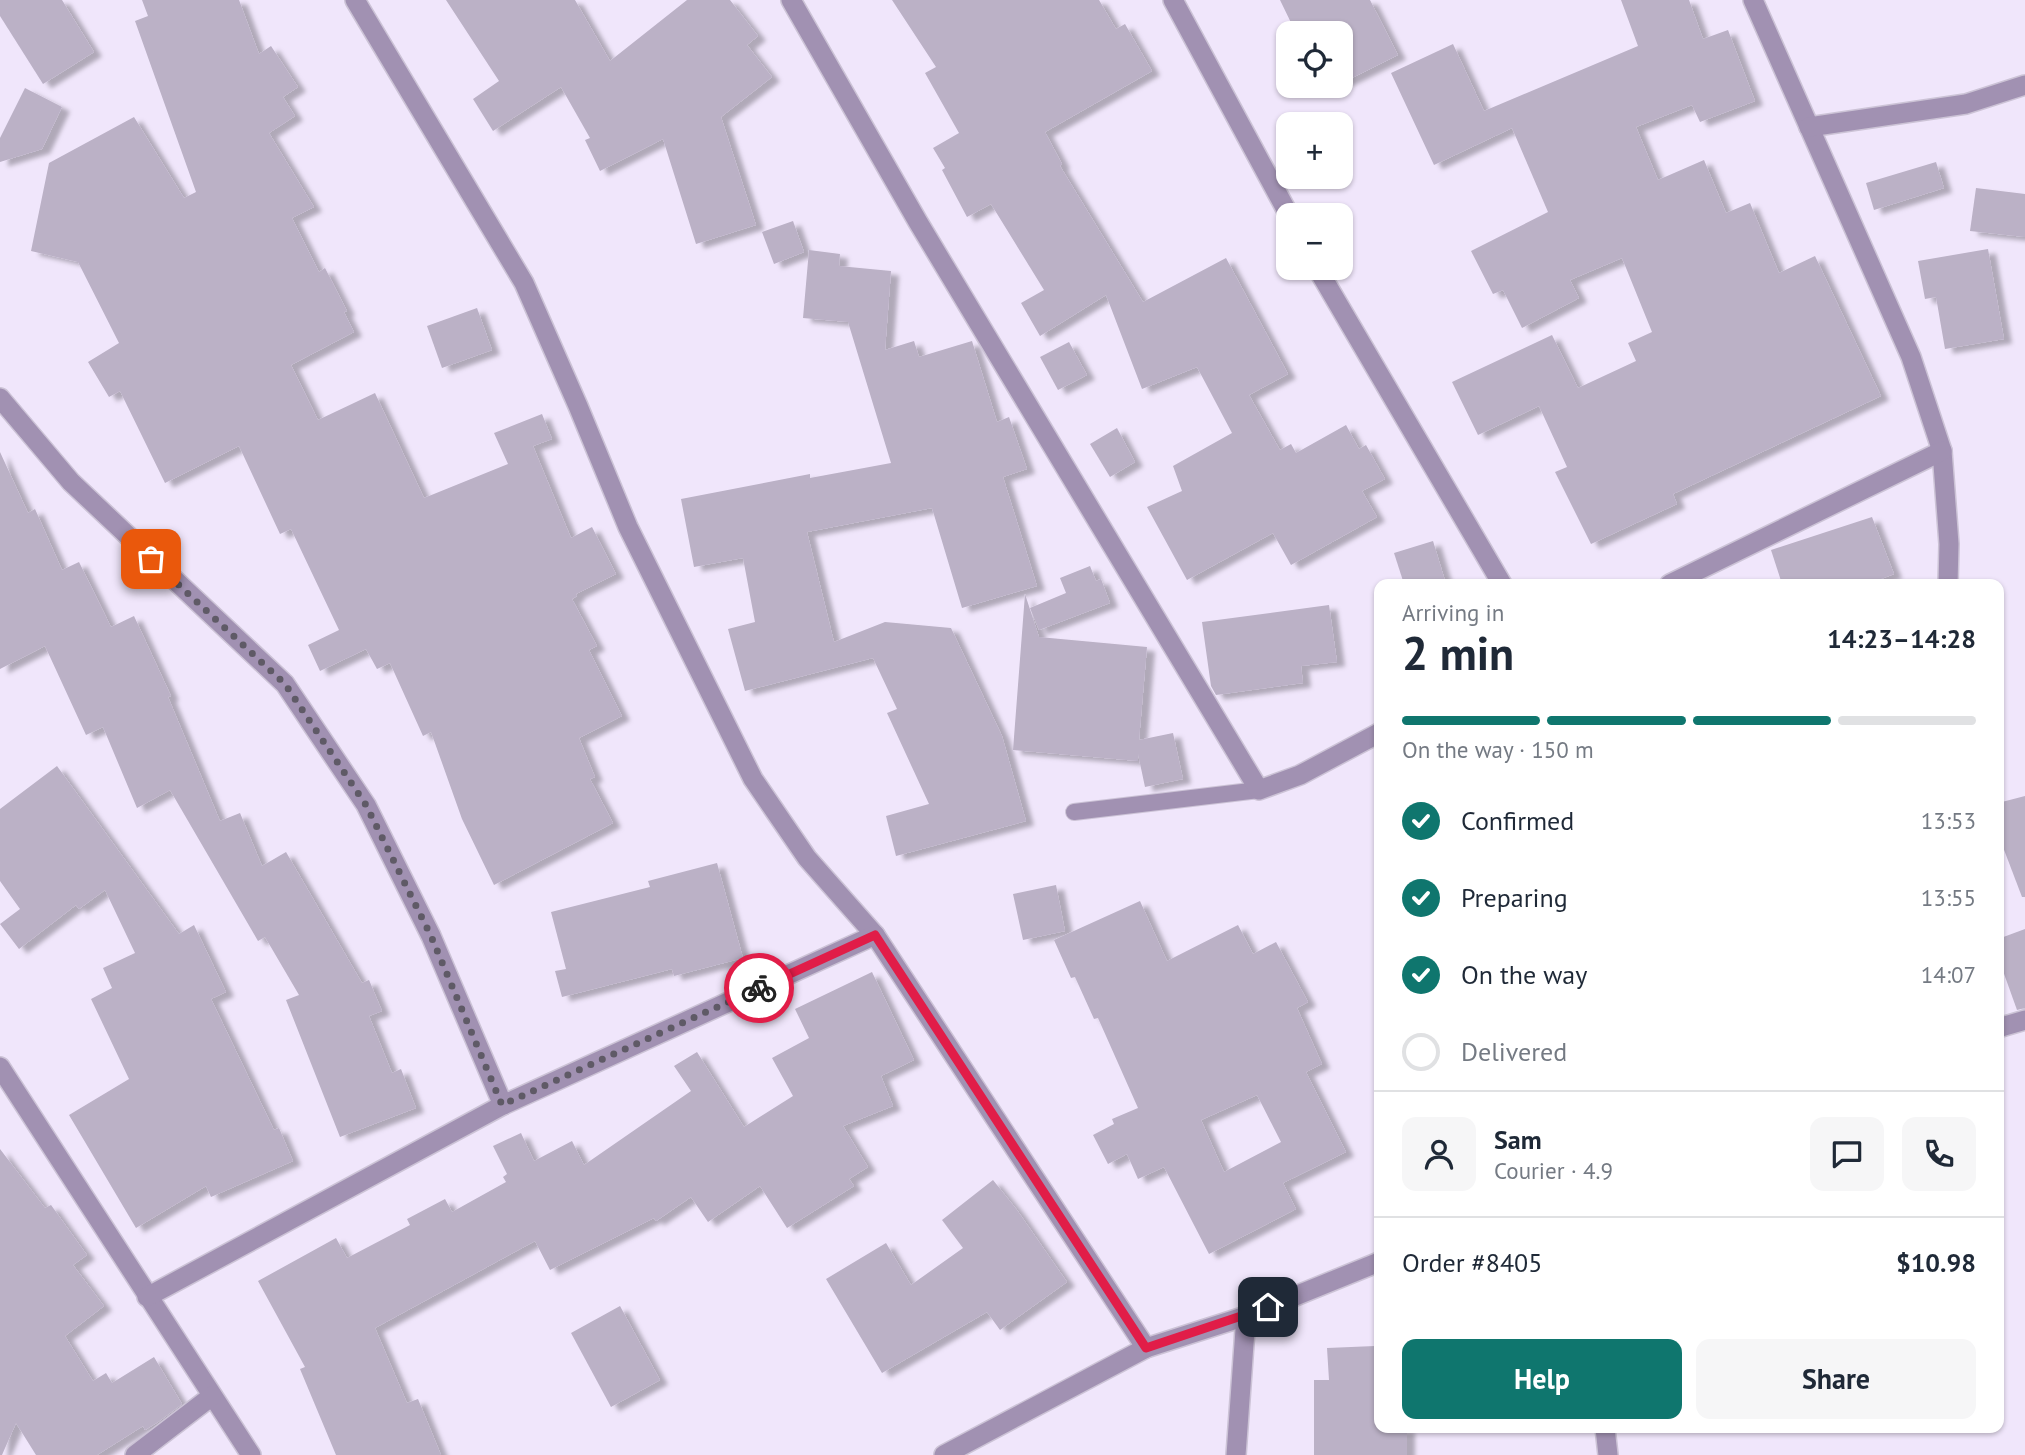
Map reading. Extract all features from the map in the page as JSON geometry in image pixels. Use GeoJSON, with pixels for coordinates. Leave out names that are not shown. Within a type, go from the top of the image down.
{"type":"FeatureCollection","features":[{"type":"Feature","properties":{"kind":"street"},"geometry":{"type":"LineString","coordinates":[[355,0],[524,283],[628,527],[753,779],[807,858],[875,935],[1146,1348]]}},
{"type":"Feature","properties":{"kind":"street"},"geometry":{"type":"LineString","coordinates":[[791,0],[918,222],[1259,790],[1300,775],[1374,736]]}},
{"type":"Feature","properties":{"kind":"street"},"geometry":{"type":"LineString","coordinates":[[1172,0],[1282,203]]}},
{"type":"Feature","properties":{"kind":"street"},"geometry":{"type":"LineString","coordinates":[[1753,0],[1911,357],[1942,451],[1949,544],[1948,579]]}},
{"type":"Feature","properties":{"kind":"street"},"geometry":{"type":"LineString","coordinates":[[1809,127],[1966,104],[2025,85]]}},
{"type":"Feature","properties":{"kind":"street"},"geometry":{"type":"LineString","coordinates":[[1324,280],[1499,579]]}},
{"type":"Feature","properties":{"kind":"street"},"geometry":{"type":"LineString","coordinates":[[1,401],[71,482],[285,684],[366,805],[431,936],[502,1105]]}},
{"type":"Feature","properties":{"kind":"street"},"geometry":{"type":"LineString","coordinates":[[1680,579],[1942,451]]}},
{"type":"Feature","properties":{"kind":"street"},"geometry":{"type":"LineString","coordinates":[[147,1297],[502,1105],[875,935]]}},
{"type":"Feature","properties":{"kind":"street"},"geometry":{"type":"LineString","coordinates":[[2004,1026],[2025,1020]]}},
{"type":"Feature","properties":{"kind":"street"},"geometry":{"type":"LineString","coordinates":[[0,1067],[251,1455]]}},
{"type":"Feature","properties":{"kind":"street"},"geometry":{"type":"LineString","coordinates":[[944,1455],[1146,1348],[1246,1316],[1374,1264]]}},
{"type":"Feature","properties":{"kind":"street"},"geometry":{"type":"LineString","coordinates":[[1236,1455],[1246,1316]]}},
{"type":"Feature","properties":{"kind":"street"},"geometry":{"type":"LineString","coordinates":[[135,1455],[212,1396]]}},
{"type":"Feature","properties":{"kind":"street"},"geometry":{"type":"LineString","coordinates":[[1606,1433],[1608,1455]]}},
{"type":"Feature","properties":{"kind":"lane"},"geometry":{"type":"LineString","coordinates":[[1074,812],[1259,790]]}},
{"type":"Feature","properties":{"kind":"building"},"geometry":{"type":"Polygon","coordinates":[[[0,0],[62,0],[94,52],[43,84],[0,16],[0,0]]]}},
{"type":"Feature","properties":{"kind":"building"},"geometry":{"type":"Polygon","coordinates":[[[142,0],[239,0],[259,54],[271,46],[298,87],[283,97],[295,116],[269,133],[314,207],[292,218],[319,272],[325,268],[347,311],[344,312],[354,332],[291,365],[318,420],[375,393],[424,498],[508,464],[494,433],[542,414],[552,439],[533,446],[571,538],[592,527],[616,574],[576,594],[572,599],[597,646],[589,650],[622,716],[579,738],[595,777],[590,779],[613,823],[494,885],[462,819],[431,732],[423,736],[390,663],[377,669],[366,649],[320,671],[308,645],[339,630],[291,529],[280,534],[239,446],[165,483],[120,391],[109,397],[88,362],[119,343],[78,262],[31,251],[49,163],[134,117],[184,198],[196,192],[135,21],[148,16],[142,0]]]}},
{"type":"Feature","properties":{"kind":"building"},"geometry":{"type":"Polygon","coordinates":[[[446,0],[575,0],[610,61],[687,0],[730,0],[758,36],[747,45],[772,77],[721,117],[756,225],[696,244],[663,139],[600,171],[585,140],[590,138],[561,87],[493,131],[473,99],[499,81],[446,0]]]}},
{"type":"Feature","properties":{"kind":"building"},"geometry":{"type":"Polygon","coordinates":[[[892,0],[1099,0],[1116,29],[1125,24],[1152,71],[1045,132],[1062,164],[1060,166],[1143,302],[1226,258],[1288,374],[1249,395],[1280,450],[1291,444],[1296,453],[1346,425],[1359,449],[1366,445],[1385,479],[1362,491],[1377,517],[1291,565],[1273,533],[1187,580],[1147,507],[1182,491],[1173,466],[1232,433],[1197,367],[1142,389],[1106,295],[1040,336],[1021,303],[1044,290],[991,204],[967,217],[942,170],[945,168],[933,148],[959,133],[925,73],[936,67],[892,0]]]}},
{"type":"Feature","properties":{"kind":"building"},"geometry":{"type":"Polygon","coordinates":[[[1280,0],[1370,0],[1398,55],[1353,78],[1353,21],[1290,21],[1280,0]]]}},
{"type":"Feature","properties":{"kind":"building"},"geometry":{"type":"Polygon","coordinates":[[[1621,0],[1689,0],[1703,39],[1728,30],[1755,101],[1700,122],[1692,105],[1636,127],[1658,180],[1704,160],[1726,213],[1750,203],[1779,273],[1815,256],[1881,396],[1673,494],[1677,504],[1591,544],[1555,472],[1567,467],[1539,406],[1478,435],[1452,382],[1552,335],[1578,388],[1636,361],[1628,343],[1652,332],[1622,258],[1570,280],[1579,298],[1522,328],[1503,290],[1493,294],[1471,251],[1548,212],[1512,128],[1434,165],[1391,73],[1453,44],[1484,111],[1638,46],[1621,0]]]}},
{"type":"Feature","properties":{"kind":"building"},"geometry":{"type":"Polygon","coordinates":[[[25,88],[62,107],[42,149],[0,162],[0,138],[25,88]]]}},
{"type":"Feature","properties":{"kind":"building"},"geometry":{"type":"Polygon","coordinates":[[[1936,162],[1944,188],[1874,210],[1866,183],[1936,162]]]}},
{"type":"Feature","properties":{"kind":"building"},"geometry":{"type":"Polygon","coordinates":[[[1976,188],[2025,194],[2025,237],[1970,231],[1976,188]]]}},
{"type":"Feature","properties":{"kind":"building"},"geometry":{"type":"Polygon","coordinates":[[[793,221],[804,252],[774,264],[762,232],[793,221]]]}},
{"type":"Feature","properties":{"kind":"building"},"geometry":{"type":"Polygon","coordinates":[[[1988,249],[2004,339],[1945,349],[1936,297],[1925,299],[1918,261],[1988,249]]]}},
{"type":"Feature","properties":{"kind":"building"},"geometry":{"type":"Polygon","coordinates":[[[809,250],[840,254],[839,266],[891,271],[885,350],[914,341],[919,357],[972,341],[997,422],[1009,417],[1027,469],[1003,477],[1037,586],[962,608],[932,508],[807,532],[834,642],[885,622],[951,628],[1002,736],[1026,821],[896,856],[886,816],[929,804],[887,713],[897,709],[873,658],[745,691],[728,629],[755,622],[743,558],[694,567],[681,499],[810,474],[810,478],[891,463],[848,322],[803,318],[809,250]]]}},
{"type":"Feature","properties":{"kind":"building"},"geometry":{"type":"Polygon","coordinates":[[[477,308],[492,350],[442,368],[427,326],[477,308]]]}},
{"type":"Feature","properties":{"kind":"building"},"geometry":{"type":"Polygon","coordinates":[[[1069,342],[1087,375],[1058,390],[1040,357],[1069,342]]]}},
{"type":"Feature","properties":{"kind":"building"},"geometry":{"type":"Polygon","coordinates":[[[1117,428],[1135,462],[1110,477],[1090,444],[1117,428]]]}},
{"type":"Feature","properties":{"kind":"building"},"geometry":{"type":"Polygon","coordinates":[[[0,452],[28,513],[35,509],[62,570],[79,562],[111,627],[134,616],[171,696],[168,697],[220,821],[240,813],[262,866],[286,852],[362,983],[369,980],[382,1011],[369,1016],[392,1073],[401,1069],[416,1108],[340,1137],[286,1000],[299,995],[265,937],[258,941],[170,790],[137,808],[103,727],[86,735],[45,646],[0,669],[0,452]]]}},
{"type":"Feature","properties":{"kind":"building"},"geometry":{"type":"Polygon","coordinates":[[[1872,517],[1894,574],[1881,579],[1780,579],[1771,550],[1872,517]]]}},
{"type":"Feature","properties":{"kind":"building"},"geometry":{"type":"Polygon","coordinates":[[[1433,541],[1444,579],[1402,579],[1394,553],[1433,541]]]}},
{"type":"Feature","properties":{"kind":"building"},"geometry":{"type":"Polygon","coordinates":[[[1090,566],[1096,581],[1101,579],[1110,603],[1039,630],[1030,608],[1066,593],[1060,578],[1090,566]]]}},
{"type":"Feature","properties":{"kind":"building"},"geometry":{"type":"Polygon","coordinates":[[[1025,594],[1039,637],[1147,647],[1139,740],[1173,733],[1183,779],[1145,787],[1138,754],[1138,761],[1013,750],[1025,594]]]}},
{"type":"Feature","properties":{"kind":"building"},"geometry":{"type":"Polygon","coordinates":[[[1329,605],[1337,662],[1301,666],[1303,683],[1216,695],[1211,686],[1202,622],[1329,605]]]}},
{"type":"Feature","properties":{"kind":"building"},"geometry":{"type":"Polygon","coordinates":[[[57,766],[179,934],[194,925],[226,992],[211,999],[274,1130],[279,1128],[293,1161],[211,1197],[206,1186],[136,1228],[69,1115],[129,1079],[91,999],[112,988],[103,968],[135,953],[105,890],[79,909],[76,905],[19,949],[0,924],[20,909],[0,881],[0,809],[57,766]]]}},
{"type":"Feature","properties":{"kind":"building"},"geometry":{"type":"Polygon","coordinates":[[[2025,796],[2025,897],[2022,897],[2004,850],[2004,801],[2025,796]]]}},
{"type":"Feature","properties":{"kind":"building"},"geometry":{"type":"Polygon","coordinates":[[[717,863],[743,958],[674,976],[672,969],[562,997],[555,971],[566,969],[551,912],[650,887],[648,881],[717,863]]]}},
{"type":"Feature","properties":{"kind":"building"},"geometry":{"type":"Polygon","coordinates":[[[1056,885],[1065,931],[1023,940],[1013,894],[1056,885]]]}},
{"type":"Feature","properties":{"kind":"building"},"geometry":{"type":"Polygon","coordinates":[[[1140,901],[1167,961],[1238,925],[1253,954],[1276,942],[1308,1002],[1297,1008],[1322,1064],[1306,1072],[1346,1152],[1283,1183],[1296,1209],[1209,1254],[1164,1167],[1138,1179],[1127,1154],[1108,1164],[1093,1135],[1114,1124],[1112,1119],[1138,1108],[1098,1018],[1094,1019],[1054,940],[1140,901]],[[1257,1095],[1201,1120],[1224,1172],[1281,1142],[1257,1095]]]}},
{"type":"Feature","properties":{"kind":"building"},"geometry":{"type":"Polygon","coordinates":[[[2025,929],[2025,1008],[2017,1010],[2004,974],[2004,937],[2025,929]]]}},
{"type":"Feature","properties":{"kind":"building"},"geometry":{"type":"Polygon","coordinates":[[[872,972],[914,1060],[881,1076],[893,1106],[843,1126],[868,1167],[849,1179],[854,1186],[787,1228],[760,1186],[708,1222],[691,1197],[656,1221],[654,1218],[550,1270],[535,1241],[375,1328],[407,1403],[418,1399],[441,1455],[336,1455],[300,1369],[305,1367],[258,1281],[336,1238],[347,1258],[410,1225],[407,1219],[445,1199],[452,1212],[506,1182],[503,1177],[507,1174],[493,1146],[521,1133],[534,1161],[572,1141],[584,1165],[691,1091],[674,1066],[697,1052],[744,1127],[793,1096],[772,1058],[809,1038],[795,1009],[872,972]]]}},
{"type":"Feature","properties":{"kind":"building"},"geometry":{"type":"Polygon","coordinates":[[[0,1149],[45,1208],[51,1205],[87,1255],[73,1265],[104,1306],[65,1336],[93,1381],[106,1373],[112,1383],[154,1357],[182,1404],[145,1430],[143,1426],[97,1455],[36,1455],[16,1423],[0,1455],[0,1149]]]}},
{"type":"Feature","properties":{"kind":"building"},"geometry":{"type":"Polygon","coordinates":[[[993,1180],[1067,1282],[1000,1330],[987,1312],[882,1373],[826,1279],[886,1243],[911,1285],[963,1248],[942,1220],[993,1180]]]}},
{"type":"Feature","properties":{"kind":"building"},"geometry":{"type":"Polygon","coordinates":[[[620,1306],[660,1380],[611,1407],[571,1333],[620,1306]]]}},
{"type":"Feature","properties":{"kind":"building"},"geometry":{"type":"Polygon","coordinates":[[[1374,1346],[1374,1433],[1407,1433],[1407,1455],[1314,1455],[1314,1380],[1329,1380],[1327,1348],[1374,1346]]]}},
{"type":"Feature","properties":{"kind":"way so far"},"geometry":{"type":"LineString","coordinates":[[151,559],[285,684],[366,805],[431,936],[502,1105],[759,988]]}},
{"type":"Feature","properties":{"kind":"route"},"geometry":{"type":"LineString","coordinates":[[759,988],[875,935],[1146,1348],[1268,1307]]}}]}
